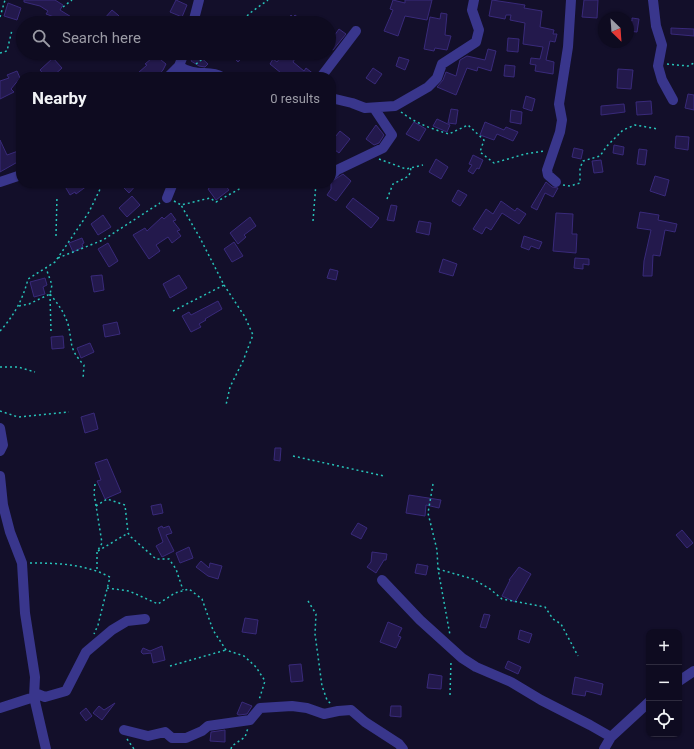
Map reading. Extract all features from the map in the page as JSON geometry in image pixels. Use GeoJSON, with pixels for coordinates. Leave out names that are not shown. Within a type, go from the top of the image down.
{"type":"FeatureCollection","features":[{"type":"Feature","properties":{"kind":"street"},"geometry":{"type":"LineString","coordinates":[[194,16],[199,0]]}},
{"type":"Feature","properties":{"kind":"street"},"geometry":{"type":"LineString","coordinates":[[336,99],[365,108],[395,106],[428,87],[437,78],[442,64],[476,42],[479,30],[472,10],[474,0]]}},
{"type":"Feature","properties":{"kind":"street"},"geometry":{"type":"LineString","coordinates":[[556,182],[548,175],[547,170],[562,120],[558,104],[568,48],[571,0]]}},
{"type":"Feature","properties":{"kind":"street"},"geometry":{"type":"LineString","coordinates":[[653,0],[656,26],[662,45],[658,66],[662,80],[672,100]]}},
{"type":"Feature","properties":{"kind":"street"},"geometry":{"type":"LineString","coordinates":[[336,57],[356,31]]}},
{"type":"Feature","properties":{"kind":"street"},"geometry":{"type":"LineString","coordinates":[[183,68],[184,60]]}},
{"type":"Feature","properties":{"kind":"street"},"geometry":{"type":"LineString","coordinates":[[325,72],[334,60]]}},
{"type":"Feature","properties":{"kind":"street"},"geometry":{"type":"LineString","coordinates":[[176,72],[183,68]]}},
{"type":"Feature","properties":{"kind":"street"},"geometry":{"type":"LineString","coordinates":[[183,68],[192,72]]}},
{"type":"Feature","properties":{"kind":"street"},"geometry":{"type":"LineString","coordinates":[[336,170],[383,148],[392,135],[374,108]]}},
{"type":"Feature","properties":{"kind":"street"},"geometry":{"type":"LineString","coordinates":[[0,182],[16,177]]}},
{"type":"Feature","properties":{"kind":"street"},"geometry":{"type":"LineString","coordinates":[[167,198],[171,188]]}},
{"type":"Feature","properties":{"kind":"street"},"geometry":{"type":"LineString","coordinates":[[0,428],[3,445],[0,452]]}},
{"type":"Feature","properties":{"kind":"street"},"geometry":{"type":"LineString","coordinates":[[0,476],[3,504],[10,532],[22,563],[25,613],[35,677],[34,695],[46,749]]}},
{"type":"Feature","properties":{"kind":"street"},"geometry":{"type":"LineString","coordinates":[[382,580],[420,620],[462,658],[476,667],[495,673],[611,738]]}},
{"type":"Feature","properties":{"kind":"street"},"geometry":{"type":"LineString","coordinates":[[0,708],[34,695],[45,697],[66,692],[86,652],[112,630],[127,621],[145,619]]}},
{"type":"Feature","properties":{"kind":"street"},"geometry":{"type":"LineString","coordinates":[[682,679],[694,671]]}},
{"type":"Feature","properties":{"kind":"street"},"geometry":{"type":"LineString","coordinates":[[604,749],[611,738],[646,705]]}},
{"type":"Feature","properties":{"kind":"street"},"geometry":{"type":"LineString","coordinates":[[124,730],[148,736],[165,732],[172,738],[186,738],[202,732],[208,726],[250,720],[260,708],[292,706],[307,708],[324,714],[351,710],[365,722],[399,744],[403,749]]}},
{"type":"Feature","properties":{"kind":"path"},"geometry":{"type":"LineString","coordinates":[[0,17],[5,0]]}},
{"type":"Feature","properties":{"kind":"path"},"geometry":{"type":"LineString","coordinates":[[63,7],[72,0]]}},
{"type":"Feature","properties":{"kind":"path"},"geometry":{"type":"LineString","coordinates":[[247,16],[268,0]]}},
{"type":"Feature","properties":{"kind":"path"},"geometry":{"type":"LineString","coordinates":[[0,53],[7,51],[12,30]]}},
{"type":"Feature","properties":{"kind":"path"},"geometry":{"type":"LineString","coordinates":[[183,68],[197,60]]}},
{"type":"Feature","properties":{"kind":"path"},"geometry":{"type":"LineString","coordinates":[[658,66],[671,63],[688,66],[694,63]]}},
{"type":"Feature","properties":{"kind":"path"},"geometry":{"type":"LineString","coordinates":[[395,106],[409,118],[434,130],[449,134],[468,124],[484,140],[480,152],[494,163],[555,147]]}},
{"type":"Feature","properties":{"kind":"path"},"geometry":{"type":"LineString","coordinates":[[556,182],[570,186],[580,183],[580,168],[583,161],[600,156],[607,146],[624,130],[636,125],[658,129]]}},
{"type":"Feature","properties":{"kind":"path"},"geometry":{"type":"LineString","coordinates":[[373,159],[381,160],[406,169],[423,165]]}},
{"type":"Feature","properties":{"kind":"path"},"geometry":{"type":"LineString","coordinates":[[387,199],[394,184],[409,176],[411,168]]}},
{"type":"Feature","properties":{"kind":"path"},"geometry":{"type":"LineString","coordinates":[[0,331],[19,306],[24,296],[28,280],[58,258],[89,212],[101,188]]}},
{"type":"Feature","properties":{"kind":"path"},"geometry":{"type":"LineString","coordinates":[[181,205],[210,198],[216,202],[241,188]]}},
{"type":"Feature","properties":{"kind":"path"},"geometry":{"type":"LineString","coordinates":[[313,221],[316,188]]}},
{"type":"Feature","properties":{"kind":"path"},"geometry":{"type":"LineString","coordinates":[[56,236],[57,196]]}},
{"type":"Feature","properties":{"kind":"path"},"geometry":{"type":"LineString","coordinates":[[58,258],[103,240],[152,210],[167,198],[181,205],[224,285],[245,317],[253,335],[243,361],[230,386],[226,405]]}},
{"type":"Feature","properties":{"kind":"path"},"geometry":{"type":"LineString","coordinates":[[46,268],[52,285],[50,294],[51,332]]}},
{"type":"Feature","properties":{"kind":"path"},"geometry":{"type":"LineString","coordinates":[[173,312],[224,285]]}},
{"type":"Feature","properties":{"kind":"path"},"geometry":{"type":"LineString","coordinates":[[19,306],[29,304],[50,294]]}},
{"type":"Feature","properties":{"kind":"path"},"geometry":{"type":"LineString","coordinates":[[50,294],[62,310],[68,325],[70,342],[74,354],[84,365],[83,379]]}},
{"type":"Feature","properties":{"kind":"path"},"geometry":{"type":"LineString","coordinates":[[0,367],[18,367],[35,372]]}},
{"type":"Feature","properties":{"kind":"path"},"geometry":{"type":"LineString","coordinates":[[0,411],[18,417],[69,412]]}},
{"type":"Feature","properties":{"kind":"path"},"geometry":{"type":"LineString","coordinates":[[293,456],[384,476]]}},
{"type":"Feature","properties":{"kind":"path"},"geometry":{"type":"LineString","coordinates":[[95,484],[94,493],[102,543],[97,552],[97,570]]}},
{"type":"Feature","properties":{"kind":"path"},"geometry":{"type":"LineString","coordinates":[[433,484],[428,513],[437,550],[438,569],[452,648],[450,695]]}},
{"type":"Feature","properties":{"kind":"path"},"geometry":{"type":"LineString","coordinates":[[96,506],[107,499],[125,505],[128,533],[144,550],[156,559],[169,559],[176,569],[183,590]]}},
{"type":"Feature","properties":{"kind":"path"},"geometry":{"type":"LineString","coordinates":[[97,552],[128,533]]}},
{"type":"Feature","properties":{"kind":"path"},"geometry":{"type":"LineString","coordinates":[[22,563],[60,563],[97,570],[110,577],[98,624],[93,636],[92,647]]}},
{"type":"Feature","properties":{"kind":"path"},"geometry":{"type":"LineString","coordinates":[[438,569],[473,579],[490,588],[502,599],[545,607],[554,619],[561,624],[578,656]]}},
{"type":"Feature","properties":{"kind":"path"},"geometry":{"type":"LineString","coordinates":[[107,588],[130,592],[158,604],[175,593],[189,589],[202,599],[214,630],[226,650]]}},
{"type":"Feature","properties":{"kind":"path"},"geometry":{"type":"LineString","coordinates":[[308,601],[316,614],[315,634],[322,686],[327,700],[338,711]]}},
{"type":"Feature","properties":{"kind":"path"},"geometry":{"type":"LineString","coordinates":[[170,666],[226,650],[244,656],[256,667],[265,681],[259,700],[260,708]]}},
{"type":"Feature","properties":{"kind":"path"},"geometry":{"type":"LineString","coordinates":[[231,749],[232,746],[245,737],[250,720]]}},
{"type":"Feature","properties":{"kind":"building"},"geometry":{"type":"Polygon","coordinates":[[[24,0],[55,0],[63,5],[60,10],[70,16],[51,16],[46,14],[48,11],[40,6],[24,2],[24,0]]]}},
{"type":"Feature","properties":{"kind":"building"},"geometry":{"type":"Polygon","coordinates":[[[176,0],[187,5],[182,16],[170,12],[176,0]]]}},
{"type":"Feature","properties":{"kind":"building"},"geometry":{"type":"Polygon","coordinates":[[[393,0],[405,3],[405,0],[432,0],[427,20],[405,16],[398,36],[384,31],[393,10],[390,9],[393,0]]]}},
{"type":"Feature","properties":{"kind":"building"},"geometry":{"type":"Polygon","coordinates":[[[492,0],[525,5],[524,8],[542,11],[540,27],[554,30],[553,34],[557,34],[555,42],[550,41],[546,60],[554,62],[553,74],[535,71],[536,65],[530,64],[531,58],[540,59],[543,47],[523,44],[525,23],[510,20],[511,15],[506,15],[505,19],[489,16],[492,0]]]}},
{"type":"Feature","properties":{"kind":"building"},"geometry":{"type":"Polygon","coordinates":[[[584,0],[598,0],[597,18],[582,17],[584,0]]]}},
{"type":"Feature","properties":{"kind":"building"},"geometry":{"type":"Polygon","coordinates":[[[8,3],[21,8],[18,16],[16,16],[16,20],[4,16],[8,3]]]}},
{"type":"Feature","properties":{"kind":"building"},"geometry":{"type":"Polygon","coordinates":[[[112,10],[119,16],[107,16],[112,10]]]}},
{"type":"Feature","properties":{"kind":"building"},"geometry":{"type":"Polygon","coordinates":[[[441,13],[447,14],[445,35],[451,36],[447,50],[435,48],[434,51],[424,49],[430,17],[440,19],[441,13]]]}},
{"type":"Feature","properties":{"kind":"building"},"geometry":{"type":"Polygon","coordinates":[[[634,18],[639,19],[637,32],[634,32],[634,18]]]}},
{"type":"Feature","properties":{"kind":"building"},"geometry":{"type":"Polygon","coordinates":[[[671,28],[694,29],[694,36],[671,34],[671,28]]]}},
{"type":"Feature","properties":{"kind":"building"},"geometry":{"type":"Polygon","coordinates":[[[339,29],[346,34],[336,46],[336,33],[339,29]]]}},
{"type":"Feature","properties":{"kind":"building"},"geometry":{"type":"Polygon","coordinates":[[[508,38],[519,39],[518,52],[507,51],[508,38]]]}},
{"type":"Feature","properties":{"kind":"building"},"geometry":{"type":"Polygon","coordinates":[[[488,49],[496,51],[491,71],[478,67],[477,71],[467,68],[456,95],[437,87],[443,80],[446,72],[456,76],[460,60],[467,56],[485,60],[488,49]]]}},
{"type":"Feature","properties":{"kind":"building"},"geometry":{"type":"Polygon","coordinates":[[[399,57],[409,60],[405,70],[396,66],[399,57]]]}},
{"type":"Feature","properties":{"kind":"building"},"geometry":{"type":"Polygon","coordinates":[[[51,60],[55,60],[62,68],[58,72],[42,72],[40,70],[51,60]]]}},
{"type":"Feature","properties":{"kind":"building"},"geometry":{"type":"Polygon","coordinates":[[[150,60],[161,60],[166,64],[161,72],[139,72],[147,65],[145,64],[150,60]]]}},
{"type":"Feature","properties":{"kind":"building"},"geometry":{"type":"Polygon","coordinates":[[[204,60],[208,64],[205,67],[199,66],[191,61],[204,60]]]}},
{"type":"Feature","properties":{"kind":"building"},"geometry":{"type":"Polygon","coordinates":[[[272,60],[277,62],[279,60],[294,60],[293,62],[304,71],[306,68],[311,72],[280,72],[270,64],[272,60]]]}},
{"type":"Feature","properties":{"kind":"building"},"geometry":{"type":"Polygon","coordinates":[[[505,65],[515,66],[514,77],[504,76],[505,65]]]}},
{"type":"Feature","properties":{"kind":"building"},"geometry":{"type":"Polygon","coordinates":[[[373,68],[382,74],[375,84],[366,78],[373,68]]]}},
{"type":"Feature","properties":{"kind":"building"},"geometry":{"type":"Polygon","coordinates":[[[618,69],[633,70],[631,89],[617,88],[618,69]]]}},
{"type":"Feature","properties":{"kind":"building"},"geometry":{"type":"Polygon","coordinates":[[[17,71],[17,72],[16,72],[16,83],[11,89],[14,92],[0,99],[0,81],[9,78],[7,75],[17,71]]]}},
{"type":"Feature","properties":{"kind":"building"},"geometry":{"type":"Polygon","coordinates":[[[688,94],[694,95],[694,110],[685,108],[688,94]]]}},
{"type":"Feature","properties":{"kind":"building"},"geometry":{"type":"Polygon","coordinates":[[[526,96],[535,99],[532,111],[523,108],[526,96]]]}},
{"type":"Feature","properties":{"kind":"building"},"geometry":{"type":"Polygon","coordinates":[[[651,101],[652,114],[637,115],[636,102],[651,101]]]}},
{"type":"Feature","properties":{"kind":"building"},"geometry":{"type":"Polygon","coordinates":[[[624,104],[625,112],[601,115],[601,106],[624,104]]]}},
{"type":"Feature","properties":{"kind":"building"},"geometry":{"type":"Polygon","coordinates":[[[451,109],[458,110],[456,124],[448,123],[451,109]]]}},
{"type":"Feature","properties":{"kind":"building"},"geometry":{"type":"Polygon","coordinates":[[[511,110],[522,112],[521,124],[510,122],[511,110]]]}},
{"type":"Feature","properties":{"kind":"building"},"geometry":{"type":"Polygon","coordinates":[[[437,119],[450,125],[447,132],[433,126],[437,119]]]}},
{"type":"Feature","properties":{"kind":"building"},"geometry":{"type":"Polygon","coordinates":[[[414,122],[426,129],[419,141],[406,134],[414,122]]]}},
{"type":"Feature","properties":{"kind":"building"},"geometry":{"type":"Polygon","coordinates":[[[485,122],[504,130],[506,127],[518,132],[513,141],[497,134],[494,140],[480,135],[485,122]]]}},
{"type":"Feature","properties":{"kind":"building"},"geometry":{"type":"Polygon","coordinates":[[[376,125],[384,135],[379,143],[374,145],[366,139],[376,125]]]}},
{"type":"Feature","properties":{"kind":"building"},"geometry":{"type":"Polygon","coordinates":[[[340,131],[350,139],[339,153],[336,151],[336,136],[340,131]]]}},
{"type":"Feature","properties":{"kind":"building"},"geometry":{"type":"Polygon","coordinates":[[[676,136],[689,137],[688,150],[675,148],[676,136]]]}},
{"type":"Feature","properties":{"kind":"building"},"geometry":{"type":"Polygon","coordinates":[[[0,140],[7,155],[16,152],[16,163],[0,172],[0,140]]]}},
{"type":"Feature","properties":{"kind":"building"},"geometry":{"type":"Polygon","coordinates":[[[614,145],[624,147],[623,155],[613,153],[614,145]]]}},
{"type":"Feature","properties":{"kind":"building"},"geometry":{"type":"Polygon","coordinates":[[[574,148],[583,150],[581,159],[572,157],[574,148]]]}},
{"type":"Feature","properties":{"kind":"building"},"geometry":{"type":"Polygon","coordinates":[[[639,149],[647,150],[645,165],[637,164],[639,149]]]}},
{"type":"Feature","properties":{"kind":"building"},"geometry":{"type":"Polygon","coordinates":[[[473,155],[483,160],[479,169],[477,168],[473,174],[468,171],[472,165],[469,164],[473,155]]]}},
{"type":"Feature","properties":{"kind":"building"},"geometry":{"type":"Polygon","coordinates":[[[436,159],[448,167],[441,179],[429,172],[436,159]]]}},
{"type":"Feature","properties":{"kind":"building"},"geometry":{"type":"Polygon","coordinates":[[[601,160],[603,172],[594,173],[592,161],[601,160]]]}},
{"type":"Feature","properties":{"kind":"building"},"geometry":{"type":"Polygon","coordinates":[[[343,174],[351,181],[336,201],[327,195],[331,188],[336,188],[336,179],[343,174]]]}},
{"type":"Feature","properties":{"kind":"building"},"geometry":{"type":"Polygon","coordinates":[[[655,176],[669,180],[665,196],[650,191],[655,176]]]}},
{"type":"Feature","properties":{"kind":"building"},"geometry":{"type":"Polygon","coordinates":[[[546,182],[552,187],[558,188],[553,197],[545,193],[537,210],[531,207],[546,182]]]}},
{"type":"Feature","properties":{"kind":"building"},"geometry":{"type":"Polygon","coordinates":[[[66,188],[84,188],[76,194],[75,192],[70,195],[66,188]]]}},
{"type":"Feature","properties":{"kind":"building"},"geometry":{"type":"Polygon","coordinates":[[[124,188],[134,188],[129,193],[124,188]]]}},
{"type":"Feature","properties":{"kind":"building"},"geometry":{"type":"Polygon","coordinates":[[[227,188],[229,190],[216,200],[208,189],[227,188]]]}},
{"type":"Feature","properties":{"kind":"building"},"geometry":{"type":"Polygon","coordinates":[[[458,190],[467,195],[460,206],[452,201],[458,190]]]}},
{"type":"Feature","properties":{"kind":"building"},"geometry":{"type":"Polygon","coordinates":[[[132,196],[140,205],[127,217],[119,208],[132,196]]]}},
{"type":"Feature","properties":{"kind":"building"},"geometry":{"type":"Polygon","coordinates":[[[353,198],[379,218],[371,228],[346,207],[353,198]]]}},
{"type":"Feature","properties":{"kind":"building"},"geometry":{"type":"Polygon","coordinates":[[[501,201],[515,211],[517,208],[526,214],[519,224],[502,213],[491,230],[486,227],[482,234],[473,229],[486,209],[493,214],[501,201]]]}},
{"type":"Feature","properties":{"kind":"building"},"geometry":{"type":"Polygon","coordinates":[[[391,205],[397,206],[394,221],[387,220],[391,205]]]}},
{"type":"Feature","properties":{"kind":"building"},"geometry":{"type":"Polygon","coordinates":[[[640,212],[659,215],[658,220],[677,224],[675,232],[665,230],[660,256],[653,255],[652,276],[643,276],[644,261],[651,230],[637,228],[640,212]]]}},
{"type":"Feature","properties":{"kind":"building"},"geometry":{"type":"Polygon","coordinates":[[[171,213],[176,220],[173,221],[180,230],[177,231],[181,236],[172,243],[168,237],[156,245],[160,251],[149,259],[133,235],[145,228],[147,231],[162,217],[164,219],[171,213]]]}},
{"type":"Feature","properties":{"kind":"building"},"geometry":{"type":"Polygon","coordinates":[[[556,213],[573,214],[572,234],[577,234],[576,253],[553,251],[556,213]]]}},
{"type":"Feature","properties":{"kind":"building"},"geometry":{"type":"Polygon","coordinates":[[[103,215],[111,227],[98,235],[91,224],[103,215]]]}},
{"type":"Feature","properties":{"kind":"building"},"geometry":{"type":"Polygon","coordinates":[[[250,217],[256,226],[244,235],[246,237],[238,244],[230,233],[250,217]]]}},
{"type":"Feature","properties":{"kind":"building"},"geometry":{"type":"Polygon","coordinates":[[[419,221],[431,223],[429,235],[416,232],[419,221]]]}},
{"type":"Feature","properties":{"kind":"building"},"geometry":{"type":"Polygon","coordinates":[[[524,236],[542,242],[539,249],[531,246],[529,250],[521,247],[524,236]]]}},
{"type":"Feature","properties":{"kind":"building"},"geometry":{"type":"Polygon","coordinates":[[[82,238],[84,243],[82,244],[83,247],[73,252],[69,243],[82,238]]]}},
{"type":"Feature","properties":{"kind":"building"},"geometry":{"type":"Polygon","coordinates":[[[234,242],[243,256],[232,262],[224,249],[234,242]]]}},
{"type":"Feature","properties":{"kind":"building"},"geometry":{"type":"Polygon","coordinates":[[[108,243],[118,261],[109,267],[98,249],[108,243]]]}},
{"type":"Feature","properties":{"kind":"building"},"geometry":{"type":"Polygon","coordinates":[[[575,258],[589,259],[589,265],[583,264],[583,269],[574,268],[575,258]]]}},
{"type":"Feature","properties":{"kind":"building"},"geometry":{"type":"Polygon","coordinates":[[[443,259],[457,264],[453,276],[439,272],[443,259]]]}},
{"type":"Feature","properties":{"kind":"building"},"geometry":{"type":"Polygon","coordinates":[[[330,269],[338,271],[336,280],[327,278],[330,269]]]}},
{"type":"Feature","properties":{"kind":"building"},"geometry":{"type":"Polygon","coordinates":[[[102,275],[104,290],[94,292],[91,276],[102,275]]]}},
{"type":"Feature","properties":{"kind":"building"},"geometry":{"type":"Polygon","coordinates":[[[179,275],[187,288],[170,298],[163,284],[179,275]]]}},
{"type":"Feature","properties":{"kind":"building"},"geometry":{"type":"Polygon","coordinates":[[[45,278],[47,285],[43,287],[45,294],[34,297],[30,282],[45,278]]]}},
{"type":"Feature","properties":{"kind":"building"},"geometry":{"type":"Polygon","coordinates":[[[218,301],[222,309],[205,319],[206,320],[199,324],[201,327],[191,332],[182,316],[189,312],[191,315],[218,301]]]}},
{"type":"Feature","properties":{"kind":"building"},"geometry":{"type":"Polygon","coordinates":[[[117,322],[120,334],[105,337],[103,325],[117,322]]]}},
{"type":"Feature","properties":{"kind":"building"},"geometry":{"type":"Polygon","coordinates":[[[63,336],[64,348],[52,349],[51,337],[63,336]]]}},
{"type":"Feature","properties":{"kind":"building"},"geometry":{"type":"Polygon","coordinates":[[[90,343],[94,352],[81,358],[77,348],[90,343]]]}},
{"type":"Feature","properties":{"kind":"building"},"geometry":{"type":"Polygon","coordinates":[[[94,413],[98,429],[85,433],[81,417],[94,413]]]}},
{"type":"Feature","properties":{"kind":"building"},"geometry":{"type":"Polygon","coordinates":[[[275,448],[281,448],[280,461],[274,460],[275,448]]]}},
{"type":"Feature","properties":{"kind":"building"},"geometry":{"type":"Polygon","coordinates":[[[107,459],[121,492],[105,499],[97,481],[101,480],[95,463],[107,459]]]}},
{"type":"Feature","properties":{"kind":"building"},"geometry":{"type":"Polygon","coordinates":[[[409,495],[441,500],[439,508],[426,505],[425,516],[406,513],[409,495]]]}},
{"type":"Feature","properties":{"kind":"building"},"geometry":{"type":"Polygon","coordinates":[[[161,504],[163,513],[153,515],[151,506],[161,504]]]}},
{"type":"Feature","properties":{"kind":"building"},"geometry":{"type":"Polygon","coordinates":[[[358,523],[367,528],[361,539],[351,534],[358,523]]]}},
{"type":"Feature","properties":{"kind":"building"},"geometry":{"type":"Polygon","coordinates":[[[162,526],[163,528],[169,526],[172,533],[166,535],[174,551],[162,557],[156,546],[163,542],[158,528],[162,526]]]}},
{"type":"Feature","properties":{"kind":"building"},"geometry":{"type":"Polygon","coordinates":[[[682,530],[693,543],[687,548],[676,535],[682,530]]]}},
{"type":"Feature","properties":{"kind":"building"},"geometry":{"type":"Polygon","coordinates":[[[189,547],[193,558],[180,563],[176,553],[189,547]]]}},
{"type":"Feature","properties":{"kind":"building"},"geometry":{"type":"Polygon","coordinates":[[[372,552],[387,554],[386,560],[384,560],[376,573],[367,567],[371,562],[372,552]]]}},
{"type":"Feature","properties":{"kind":"building"},"geometry":{"type":"Polygon","coordinates":[[[201,561],[209,568],[210,563],[222,566],[218,579],[208,576],[196,567],[201,561]]]}},
{"type":"Feature","properties":{"kind":"building"},"geometry":{"type":"Polygon","coordinates":[[[417,564],[428,566],[426,575],[415,573],[417,564]]]}},
{"type":"Feature","properties":{"kind":"building"},"geometry":{"type":"Polygon","coordinates":[[[519,567],[531,574],[515,602],[502,596],[509,580],[519,567]]]}},
{"type":"Feature","properties":{"kind":"building"},"geometry":{"type":"Polygon","coordinates":[[[484,614],[490,615],[486,628],[480,627],[484,614]]]}},
{"type":"Feature","properties":{"kind":"building"},"geometry":{"type":"Polygon","coordinates":[[[245,618],[258,620],[256,634],[242,632],[245,618]]]}},
{"type":"Feature","properties":{"kind":"building"},"geometry":{"type":"Polygon","coordinates":[[[388,622],[402,628],[398,636],[401,637],[396,648],[380,642],[388,622]]]}},
{"type":"Feature","properties":{"kind":"building"},"geometry":{"type":"Polygon","coordinates":[[[520,630],[532,634],[529,643],[518,639],[520,630]]]}},
{"type":"Feature","properties":{"kind":"building"},"geometry":{"type":"Polygon","coordinates":[[[162,646],[165,660],[153,663],[151,653],[143,654],[141,652],[143,648],[150,651],[162,646]]]}},
{"type":"Feature","properties":{"kind":"building"},"geometry":{"type":"Polygon","coordinates":[[[508,661],[521,667],[518,674],[505,668],[508,661]]]}},
{"type":"Feature","properties":{"kind":"building"},"geometry":{"type":"Polygon","coordinates":[[[301,664],[303,681],[291,682],[289,665],[301,664]]]}},
{"type":"Feature","properties":{"kind":"building"},"geometry":{"type":"Polygon","coordinates":[[[429,674],[442,676],[441,689],[427,688],[429,674]]]}},
{"type":"Feature","properties":{"kind":"building"},"geometry":{"type":"Polygon","coordinates":[[[575,677],[603,684],[601,695],[586,691],[585,696],[572,694],[575,677]]]}},
{"type":"Feature","properties":{"kind":"building"},"geometry":{"type":"Polygon","coordinates":[[[242,702],[252,706],[247,714],[239,715],[237,714],[242,702]]]}},
{"type":"Feature","properties":{"kind":"building"},"geometry":{"type":"Polygon","coordinates":[[[115,703],[102,720],[93,713],[99,706],[104,710],[115,703]]]}},
{"type":"Feature","properties":{"kind":"building"},"geometry":{"type":"Polygon","coordinates":[[[391,706],[401,706],[401,717],[390,716],[391,706]]]}},
{"type":"Feature","properties":{"kind":"building"},"geometry":{"type":"Polygon","coordinates":[[[86,708],[92,716],[86,721],[80,713],[86,708]]]}},
{"type":"Feature","properties":{"kind":"building"},"geometry":{"type":"Polygon","coordinates":[[[225,730],[225,742],[210,741],[211,732],[225,730]]]}}]}
